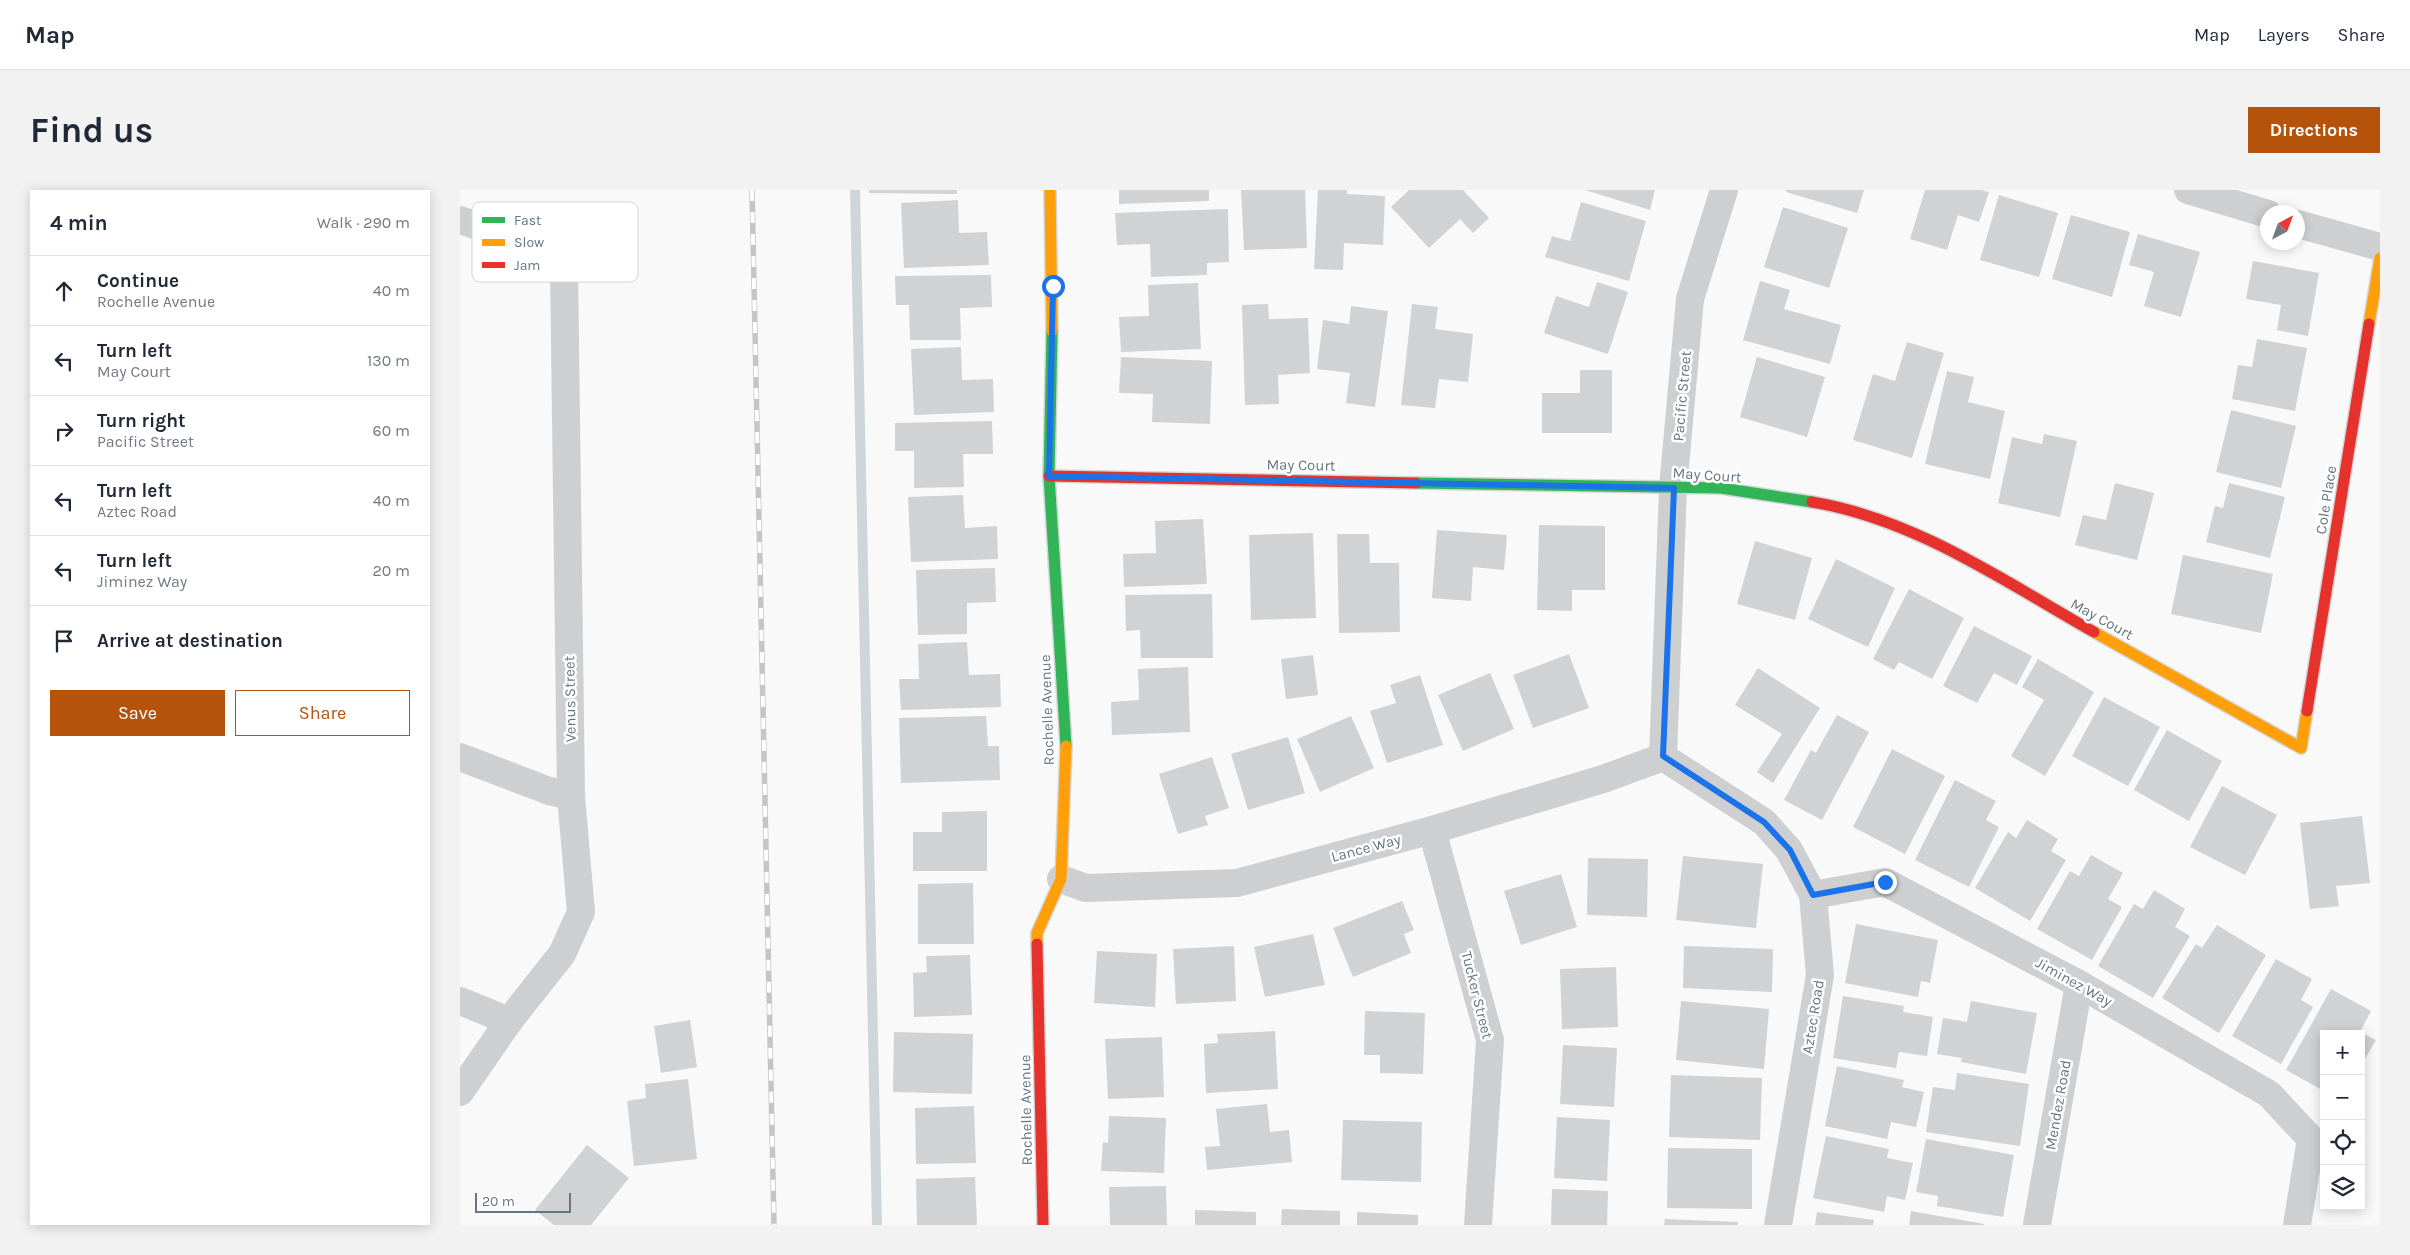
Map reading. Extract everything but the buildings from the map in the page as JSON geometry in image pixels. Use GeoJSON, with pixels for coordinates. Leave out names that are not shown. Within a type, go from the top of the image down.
{"type":"FeatureCollection","features":[{"type":"Feature","properties":{"kind":"street","name":"Rochelle Avenue"},"geometry":{"type":"LineString","coordinates":[[1042,1225],[1038,933],[1061,879],[1066,742],[1049,476],[1053,286],[1050,190]]}},
{"type":"Feature","properties":{"kind":"street","name":"Pacific Street"},"geometry":{"type":"LineString","coordinates":[[1663,756],[1674,488],[1690,299],[1724,190]]}},
{"type":"Feature","properties":{"kind":"street"},"geometry":{"type":"LineString","coordinates":[[2188,190],[2260,212]]}},
{"type":"Feature","properties":{"kind":"street","name":"Venus Street"},"geometry":{"type":"LineString","coordinates":[[460,220],[472,224]]}},
{"type":"Feature","properties":{"kind":"street"},"geometry":{"type":"LineString","coordinates":[[2305,226],[2380,247]]}},
{"type":"Feature","properties":{"kind":"street","name":"Cole Place"},"geometry":{"type":"LineString","coordinates":[[2301,748],[2380,258]]}},
{"type":"Feature","properties":{"kind":"street","name":"Venus Street"},"geometry":{"type":"LineString","coordinates":[[460,1092],[509,1021],[562,954],[581,912],[571,796],[564,282]]}},
{"type":"Feature","properties":{"kind":"street","name":"May Court"},"geometry":{"type":"LineString","coordinates":[[1049,476],[1720,488],[1847,508],[1923,536],[2301,748]]}},
{"type":"Feature","properties":{"kind":"street","name":"Lance Way"},"geometry":{"type":"LineString","coordinates":[[1061,879],[1086,888],[1237,883],[1432,830],[1603,779],[1663,756]]}},
{"type":"Feature","properties":{"kind":"street","name":"Aztec Road"},"geometry":{"type":"LineString","coordinates":[[1663,756],[1764,822],[1790,850],[1813,895],[1820,975],[1778,1225]]}},
{"type":"Feature","properties":{"kind":"street"},"geometry":{"type":"LineString","coordinates":[[460,758],[549,791],[571,796]]}},
{"type":"Feature","properties":{"kind":"street","name":"Tucker Street"},"geometry":{"type":"LineString","coordinates":[[1432,830],[1490,1040],[1478,1225]]}},
{"type":"Feature","properties":{"kind":"street","name":"Jiminez Way"},"geometry":{"type":"LineString","coordinates":[[1813,895],[1885,882],[2079,984],[2269,1094],[2311,1139],[2297,1225]]}},
{"type":"Feature","properties":{"kind":"street","name":"Mendez Road"},"geometry":{"type":"LineString","coordinates":[[2037,1225],[2079,984]]}},
{"type":"Feature","properties":{"kind":"street"},"geometry":{"type":"LineString","coordinates":[[460,1001],[509,1021]]}},
{"type":"Feature","properties":{"kind":"waterway"},"geometry":{"type":"LineString","coordinates":[[855,190],[877,1225]]}},
{"type":"Feature","properties":{"kind":"railway"},"geometry":{"type":"LineString","coordinates":[[752,190],[774,1225]]}},
{"type":"Feature","properties":{"kind":"traffic: fast"},"geometry":{"type":"LineString","coordinates":[[1052,331],[1049,476],[1066,746]]}},
{"type":"Feature","properties":{"kind":"traffic: fast"},"geometry":{"type":"LineString","coordinates":[[1416,483],[1721,488],[1812,502]]}},
{"type":"Feature","properties":{"kind":"traffic: slow"},"geometry":{"type":"LineString","coordinates":[[1050,190],[1052,331]]}},
{"type":"Feature","properties":{"kind":"traffic: slow"},"geometry":{"type":"LineString","coordinates":[[2369,324],[2380,258]]}},
{"type":"Feature","properties":{"kind":"traffic: slow"},"geometry":{"type":"LineString","coordinates":[[2094,632],[2301,748],[2307,711]]}},
{"type":"Feature","properties":{"kind":"traffic: slow"},"geometry":{"type":"LineString","coordinates":[[1037,944],[1037,933],[1061,879],[1066,746]]}},
{"type":"Feature","properties":{"kind":"traffic: jam"},"geometry":{"type":"LineString","coordinates":[[2307,711],[2369,324]]}},
{"type":"Feature","properties":{"kind":"traffic: jam"},"geometry":{"type":"LineString","coordinates":[[1049,476],[1416,483]]}},
{"type":"Feature","properties":{"kind":"traffic: jam"},"geometry":{"type":"LineString","coordinates":[[1812,502],[1850,510],[1887,522],[1923,537],[1958,554],[2094,632]]}},
{"type":"Feature","properties":{"kind":"traffic: jam"},"geometry":{"type":"LineString","coordinates":[[1037,944],[1043,1225]]}},
{"type":"Feature","properties":{"kind":"route"},"geometry":{"type":"LineString","coordinates":[[1053,286],[1049,476],[1674,488],[1663,756],[1764,822],[1790,850],[1813,895],[1885,882]]}}]}
